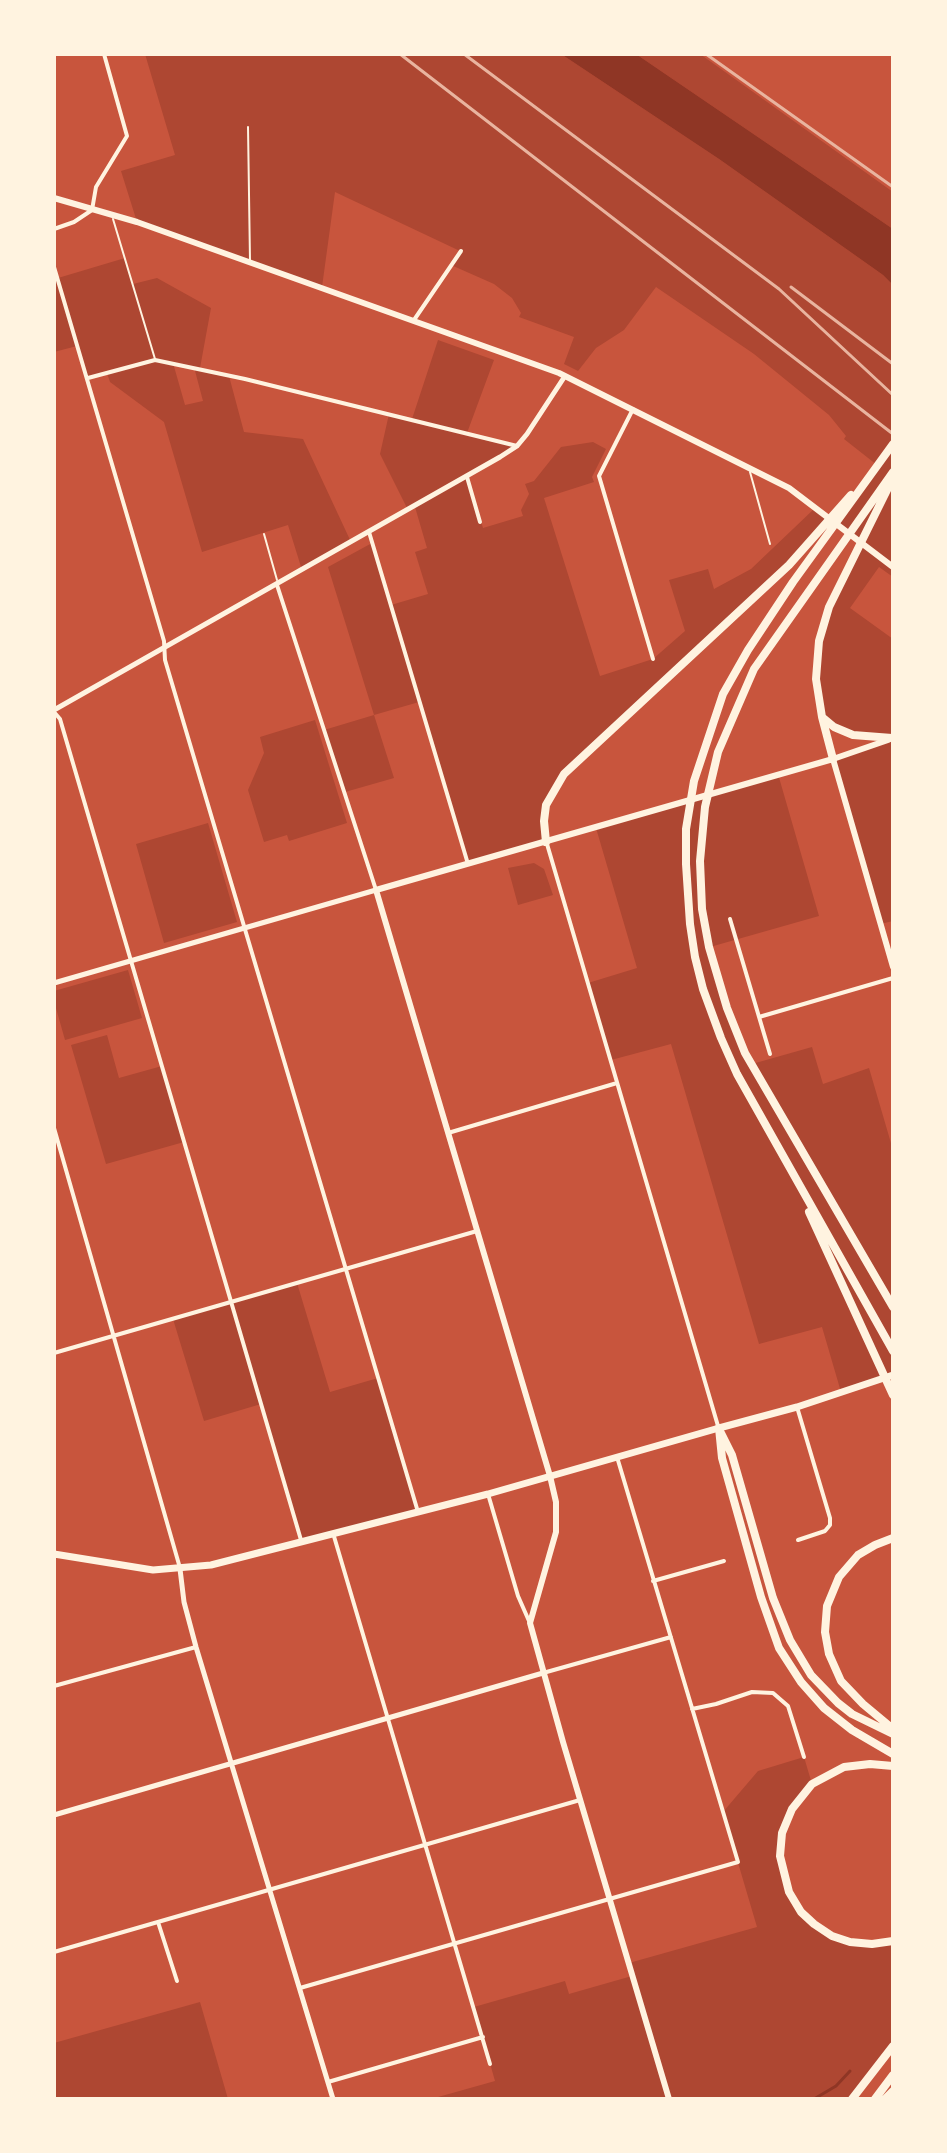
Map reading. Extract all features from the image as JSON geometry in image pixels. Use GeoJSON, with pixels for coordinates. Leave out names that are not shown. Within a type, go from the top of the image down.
{"type":"FeatureCollection","features":[{"type":"Feature","properties":{"kind":"highway"},"geometry":{"type":"LineString","coordinates":[[893,444],[748,650],[723,694],[694,781],[686,829],[690,924],[703,989],[737,1074],[893,1351]]}},
{"type":"Feature","properties":{"kind":"highway"},"geometry":{"type":"LineString","coordinates":[[546,842],[546,805],[564,774],[789,565],[876,468]]}},
{"type":"Feature","properties":{"kind":"highway"},"geometry":{"type":"LineString","coordinates":[[893,472],[754,669],[718,752],[705,807],[700,861],[702,909],[709,947],[727,1008],[745,1053],[893,1307]]}},
{"type":"Feature","properties":{"kind":"highway"},"geometry":{"type":"LineString","coordinates":[[833,759],[816,679],[819,641],[829,607],[893,478]]}},
{"type":"Feature","properties":{"kind":"highway"},"geometry":{"type":"LineString","coordinates":[[822,717],[848,734],[893,738]]}},
{"type":"Feature","properties":{"kind":"highway"},"geometry":{"type":"LineString","coordinates":[[784,1157],[893,1395]]}},
{"type":"Feature","properties":{"kind":"highway"},"geometry":{"type":"LineString","coordinates":[[719,1428],[732,1455],[773,1598],[790,1640],[811,1675],[838,1703],[852,1714],[893,1732]]}},
{"type":"Feature","properties":{"kind":"highway"},"geometry":{"type":"LineString","coordinates":[[719,1428],[722,1458],[761,1597],[779,1648],[801,1682],[824,1708],[852,1730],[893,1754]]}},
{"type":"Feature","properties":{"kind":"highway"},"geometry":{"type":"LineString","coordinates":[[893,1538],[868,1548],[848,1564],[827,1606],[825,1632],[829,1654],[841,1681],[893,1732]]}},
{"type":"Feature","properties":{"kind":"highway"},"geometry":{"type":"LineString","coordinates":[[893,1766],[870,1764],[844,1767],[812,1784],[797,1801],[785,1824],[780,1856],[789,1892],[801,1912],[814,1924],[832,1936],[850,1942],[872,1944],[893,1941]]}},
{"type":"Feature","properties":{"kind":"highway"},"geometry":{"type":"LineString","coordinates":[[852,2099],[893,2046]]}},
{"type":"Feature","properties":{"kind":"highway"},"geometry":{"type":"LineString","coordinates":[[875,2099],[893,2075]]}},
{"type":"Feature","properties":{"kind":"highway"},"geometry":{"type":"LineString","coordinates":[[885,2099],[893,2091]]}},
{"type":"Feature","properties":{"kind":"main road"},"geometry":{"type":"LineString","coordinates":[[54,198],[250,262],[565,376],[789,488],[893,567]]}},
{"type":"Feature","properties":{"kind":"main road"},"geometry":{"type":"LineString","coordinates":[[669,2099],[530,1623],[556,1532],[556,1502],[550,1476],[376,890],[833,759],[893,738]]}},
{"type":"Feature","properties":{"kind":"main road"},"geometry":{"type":"LineString","coordinates":[[833,759],[893,967]]}},
{"type":"Feature","properties":{"kind":"main road"},"geometry":{"type":"LineString","coordinates":[[54,1554],[153,1570],[228,1561],[488,1494],[797,1407],[893,1375]]}},
{"type":"Feature","properties":{"kind":"street"},"geometry":{"type":"LineString","coordinates":[[54,229],[74,222],[92,210],[96,187],[127,134],[104,54]]}},
{"type":"Feature","properties":{"kind":"street"},"geometry":{"type":"LineString","coordinates":[[414,320],[461,251]]}},
{"type":"Feature","properties":{"kind":"street"},"geometry":{"type":"LineString","coordinates":[[54,267],[164,641],[164,657],[418,1512]]}},
{"type":"Feature","properties":{"kind":"street"},"geometry":{"type":"LineString","coordinates":[[87,378],[155,360],[517,446]]}},
{"type":"Feature","properties":{"kind":"street"},"geometry":{"type":"LineString","coordinates":[[301,1542],[60,719],[54,711],[517,446],[565,376]]}},
{"type":"Feature","properties":{"kind":"street"},"geometry":{"type":"LineString","coordinates":[[633,409],[599,476],[653,659]]}},
{"type":"Feature","properties":{"kind":"street"},"geometry":{"type":"LineString","coordinates":[[467,477],[480,522]]}},
{"type":"Feature","properties":{"kind":"street"},"geometry":{"type":"LineString","coordinates":[[369,532],[468,864]]}},
{"type":"Feature","properties":{"kind":"street"},"geometry":{"type":"LineString","coordinates":[[54,983],[376,890],[277,585]]}},
{"type":"Feature","properties":{"kind":"street"},"geometry":{"type":"LineString","coordinates":[[546,842],[719,1428]]}},
{"type":"Feature","properties":{"kind":"street"},"geometry":{"type":"LineString","coordinates":[[730,919],[770,1054]]}},
{"type":"Feature","properties":{"kind":"street"},"geometry":{"type":"LineString","coordinates":[[759,1017],[893,978]]}},
{"type":"Feature","properties":{"kind":"street"},"geometry":{"type":"LineString","coordinates":[[448,1133],[617,1083]]}},
{"type":"Feature","properties":{"kind":"street"},"geometry":{"type":"LineString","coordinates":[[54,1128],[180,1569],[184,1602],[196,1647],[333,2099]]}},
{"type":"Feature","properties":{"kind":"street"},"geometry":{"type":"LineString","coordinates":[[54,1353],[477,1231]]}},
{"type":"Feature","properties":{"kind":"street"},"geometry":{"type":"LineString","coordinates":[[797,1407],[830,1518],[830,1525],[825,1531],[798,1540]]}},
{"type":"Feature","properties":{"kind":"street"},"geometry":{"type":"LineString","coordinates":[[300,1988],[738,1862],[617,1457]]}},
{"type":"Feature","properties":{"kind":"street"},"geometry":{"type":"LineString","coordinates":[[488,1494],[518,1596],[530,1623]]}},
{"type":"Feature","properties":{"kind":"street"},"geometry":{"type":"LineString","coordinates":[[333,1533],[490,2064]]}},
{"type":"Feature","properties":{"kind":"street"},"geometry":{"type":"LineString","coordinates":[[653,1581],[724,1561]]}},
{"type":"Feature","properties":{"kind":"street"},"geometry":{"type":"LineString","coordinates":[[54,1815],[671,1637]]}},
{"type":"Feature","properties":{"kind":"street"},"geometry":{"type":"LineString","coordinates":[[54,1686],[196,1647]]}},
{"type":"Feature","properties":{"kind":"street"},"geometry":{"type":"LineString","coordinates":[[692,1709],[752,1692],[766,1691],[779,1696],[791,1712],[804,1757]]}},
{"type":"Feature","properties":{"kind":"street"},"geometry":{"type":"LineString","coordinates":[[54,1952],[580,1800]]}},
{"type":"Feature","properties":{"kind":"street"},"geometry":{"type":"LineString","coordinates":[[158,1922],[177,1981]]}},
{"type":"Feature","properties":{"kind":"street"},"geometry":{"type":"LineString","coordinates":[[328,2082],[483,2037]]}},
{"type":"Feature","properties":{"kind":"lane"},"geometry":{"type":"LineString","coordinates":[[248,127],[250,262]]}},
{"type":"Feature","properties":{"kind":"lane"},"geometry":{"type":"LineString","coordinates":[[112,215],[155,360]]}},
{"type":"Feature","properties":{"kind":"lane"},"geometry":{"type":"LineString","coordinates":[[749,468],[770,544]]}},
{"type":"Feature","properties":{"kind":"lane"},"geometry":{"type":"LineString","coordinates":[[264,534],[277,585]]}},
{"type":"Feature","properties":{"kind":"shaded area"},"geometry":{"type":"Polygon","coordinates":[[[145,54],[561,54],[719,159],[893,285],[893,577],[879,567],[850,608],[893,639],[893,921],[880,924],[833,759],[890,739],[853,735],[822,717],[817,660],[829,607],[861,543],[829,521],[789,565],[573,765],[548,799],[546,842],[468,864],[419,702],[374,715],[328,567],[372,543],[391,605],[428,594],[415,552],[427,548],[415,507],[408,510],[380,454],[389,414],[412,419],[438,340],[494,360],[467,433],[517,446],[467,477],[483,528],[523,516],[521,510],[529,494],[525,484],[534,481],[561,447],[593,442],[606,449],[592,477],[594,482],[544,498],[600,676],[653,659],[685,631],[669,580],[708,569],[714,589],[751,569],[815,508],[828,520],[877,465],[844,439],[846,436],[829,415],[754,354],[656,287],[624,330],[596,348],[578,371],[564,364],[574,337],[519,317],[521,313],[512,298],[494,284],[451,265],[460,251],[335,192],[322,287],[137,222],[121,171],[175,155],[145,54]]]}},
{"type":"Feature","properties":{"kind":"shaded area"},"geometry":{"type":"Polygon","coordinates":[[[561,54],[636,54],[893,229],[893,285],[719,159],[561,54]]]}},
{"type":"Feature","properties":{"kind":"shaded area"},"geometry":{"type":"Polygon","coordinates":[[[636,54],[700,54],[893,192],[893,229],[636,54]]]}},
{"type":"Feature","properties":{"kind":"shaded area"},"geometry":{"type":"Polygon","coordinates":[[[125,258],[133,284],[157,278],[211,308],[200,368],[229,376],[244,432],[303,439],[351,542],[302,570],[288,525],[202,552],[164,422],[110,382],[107,373],[87,378],[77,346],[54,352],[54,267],[58,278],[125,258]],[[173,363],[185,405],[203,401],[194,367],[173,363]]]}},
{"type":"Feature","properties":{"kind":"shaded area"},"geometry":{"type":"Polygon","coordinates":[[[374,715],[394,778],[345,792],[324,730],[374,715]]]}},
{"type":"Feature","properties":{"kind":"shaded area"},"geometry":{"type":"Polygon","coordinates":[[[315,720],[347,823],[289,841],[287,835],[264,842],[248,790],[264,753],[260,737],[315,720]]]}},
{"type":"Feature","properties":{"kind":"shaded area"},"geometry":{"type":"Polygon","coordinates":[[[778,774],[819,916],[710,947],[727,1008],[752,1064],[812,1047],[823,1084],[869,1068],[893,1150],[893,1375],[841,1392],[822,1327],[759,1344],[671,1044],[611,1060],[588,983],[637,968],[596,828],[778,774]]]}},
{"type":"Feature","properties":{"kind":"shaded area"},"geometry":{"type":"Polygon","coordinates":[[[208,823],[237,922],[164,943],[136,844],[208,823]]]}},
{"type":"Feature","properties":{"kind":"shaded area"},"geometry":{"type":"Polygon","coordinates":[[[534,863],[544,869],[553,895],[518,905],[508,868],[534,863]]]}},
{"type":"Feature","properties":{"kind":"shaded area"},"geometry":{"type":"Polygon","coordinates":[[[128,970],[142,1018],[65,1040],[54,991],[128,970]]]}},
{"type":"Feature","properties":{"kind":"shaded area"},"geometry":{"type":"Polygon","coordinates":[[[107,1035],[119,1078],[162,1066],[184,1142],[106,1164],[71,1045],[107,1035]]]}},
{"type":"Feature","properties":{"kind":"shaded area"},"geometry":{"type":"Polygon","coordinates":[[[297,1283],[330,1392],[378,1378],[418,1512],[301,1542],[261,1404],[204,1421],[173,1319],[297,1283]]]}},
{"type":"Feature","properties":{"kind":"shaded area"},"geometry":{"type":"Polygon","coordinates":[[[804,1757],[812,1784],[804,1792],[782,1833],[784,1881],[808,1920],[850,1942],[893,1941],[893,2046],[852,2099],[431,2099],[495,2081],[474,2007],[565,1981],[569,1994],[632,1976],[629,1963],[757,1927],[723,1812],[758,1771],[804,1757]]]}},
{"type":"Feature","properties":{"kind":"shaded area"},"geometry":{"type":"Polygon","coordinates":[[[200,2002],[228,2099],[54,2099],[54,2043],[200,2002]]]}},
{"type":"Feature","properties":{"kind":"waterway"},"geometry":{"type":"LineString","coordinates":[[814,2099],[836,2086],[850,2071]]}},
{"type":"Feature","properties":{"kind":"railway"},"geometry":{"type":"LineString","coordinates":[[400,54],[893,434]]}},
{"type":"Feature","properties":{"kind":"railway"},"geometry":{"type":"LineString","coordinates":[[464,54],[779,289],[893,395]]}},
{"type":"Feature","properties":{"kind":"railway"},"geometry":{"type":"LineString","coordinates":[[706,54],[893,187]]}},
{"type":"Feature","properties":{"kind":"railway"},"geometry":{"type":"LineString","coordinates":[[791,287],[893,364]]}}]}
